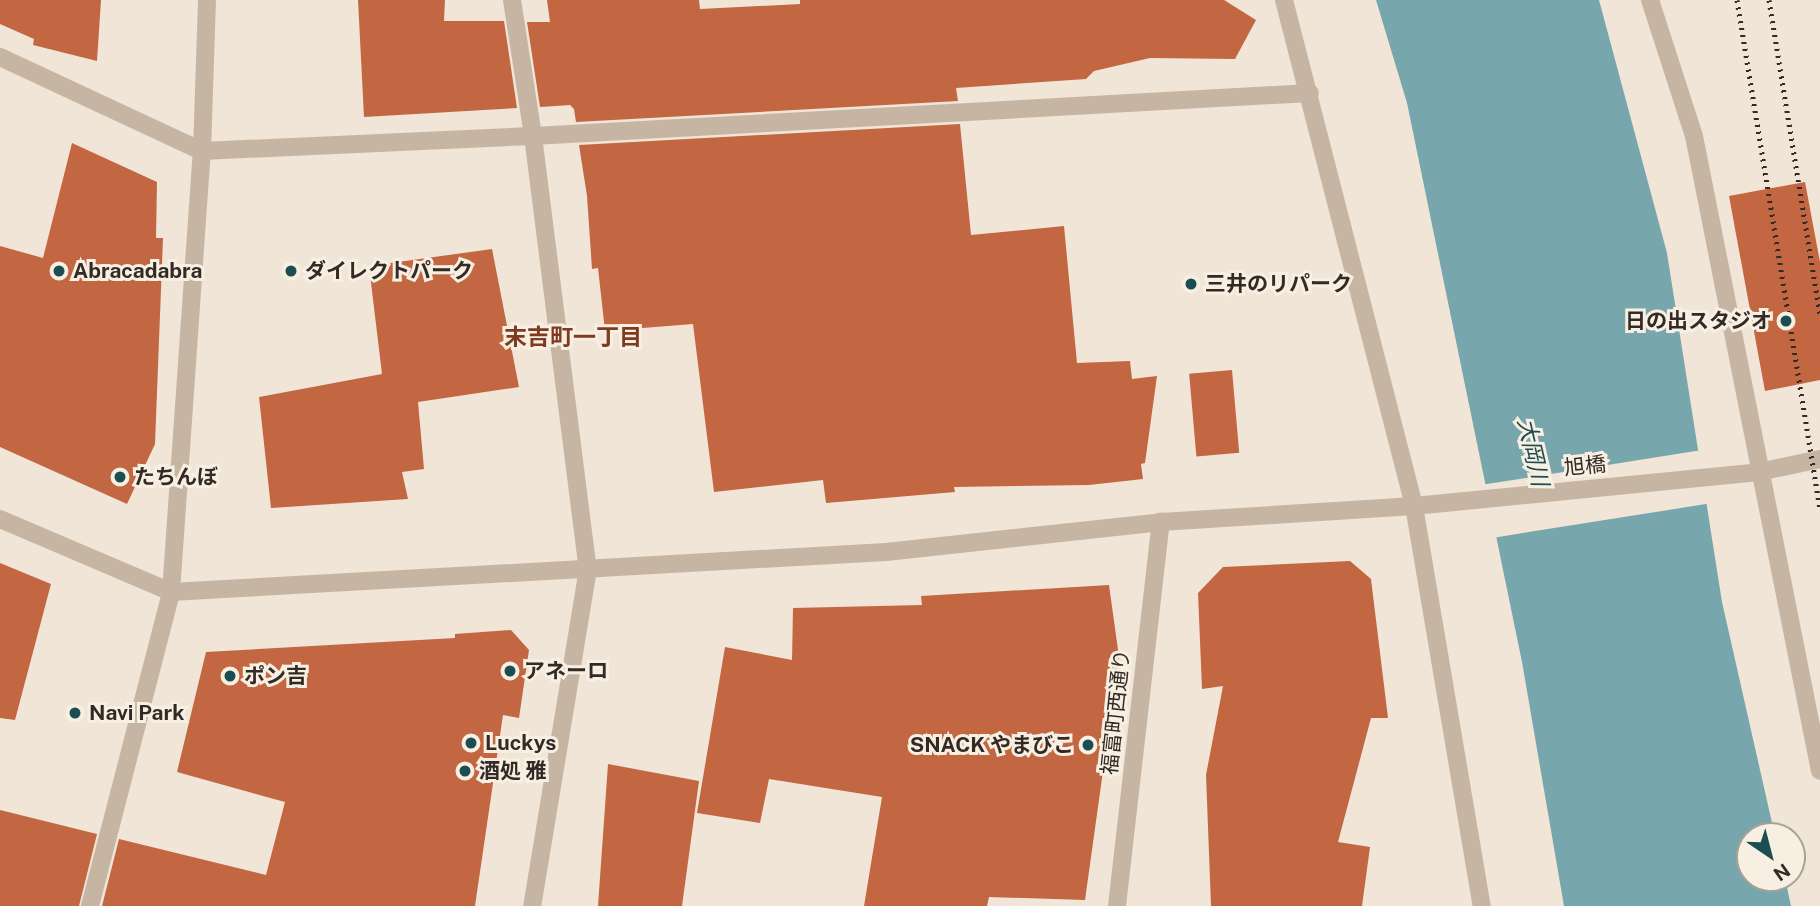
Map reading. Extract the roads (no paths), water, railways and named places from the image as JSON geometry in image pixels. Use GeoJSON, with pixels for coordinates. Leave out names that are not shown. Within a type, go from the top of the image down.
{"type":"FeatureCollection","features":[{"type":"Feature","properties":{"kind":"street"},"geometry":{"type":"LineString","coordinates":[[90,906],[171,592],[202,150],[207,0]]}},
{"type":"Feature","properties":{"kind":"street"},"geometry":{"type":"LineString","coordinates":[[512,0],[533,136],[588,569],[532,906]]}},
{"type":"Feature","properties":{"kind":"street"},"geometry":{"type":"LineString","coordinates":[[1284,0],[1414,506],[1482,906]]}},
{"type":"Feature","properties":{"kind":"street"},"geometry":{"type":"LineString","coordinates":[[1650,0],[1694,136],[1820,771]]}},
{"type":"Feature","properties":{"kind":"street"},"geometry":{"type":"LineString","coordinates":[[0,57],[202,150],[533,136],[1310,93]]}},
{"type":"Feature","properties":{"kind":"street","name":"旭橋"},"geometry":{"type":"LineString","coordinates":[[171,592],[886,552],[1161,522],[1414,506],[1759,472],[1820,460]]}},
{"type":"Feature","properties":{"kind":"street"},"geometry":{"type":"LineString","coordinates":[[0,519],[171,592]]}},
{"type":"Feature","properties":{"kind":"street","name":"福富町西通り"},"geometry":{"type":"LineString","coordinates":[[1117,906],[1161,522]]}},
{"type":"Feature","properties":{"kind":"water","name":"大岡川"},"geometry":{"type":"Polygon","coordinates":[[[1376,0],[1599,0],[1667,253],[1722,602],[1772,822],[1736,822],[1736,892],[1788,892],[1791,906],[1564,906],[1522,662],[1407,103],[1376,0]]]}},
{"type":"Feature","properties":{"kind":"railway"},"geometry":{"type":"LineString","coordinates":[[1737,0],[1820,509]]}},
{"type":"Feature","properties":{"kind":"railway"},"geometry":{"type":"LineString","coordinates":[[1769,0],[1820,314]]}},
{"type":"Feature","properties":{"kind":"place","name":"Abracadabra"},"geometry":{"type":"Point","coordinates":[59,271]}},
{"type":"Feature","properties":{"kind":"place","name":"ダイレクトパーク"},"geometry":{"type":"Point","coordinates":[291,271]}},
{"type":"Feature","properties":{"kind":"place","name":"三井のリパーク"},"geometry":{"type":"Point","coordinates":[1191,284]}},
{"type":"Feature","properties":{"kind":"place","name":"日の出スタジオ"},"geometry":{"type":"Point","coordinates":[1786,321]}},
{"type":"Feature","properties":{"kind":"place","name":"たちんぼ"},"geometry":{"type":"Point","coordinates":[120,477]}},
{"type":"Feature","properties":{"kind":"place","name":"アネーロ"},"geometry":{"type":"Point","coordinates":[510,671]}},
{"type":"Feature","properties":{"kind":"place","name":"ポン吉"},"geometry":{"type":"Point","coordinates":[230,676]}},
{"type":"Feature","properties":{"kind":"place","name":"Navi Park"},"geometry":{"type":"Point","coordinates":[75,713]}},
{"type":"Feature","properties":{"kind":"place","name":"Luckys"},"geometry":{"type":"Point","coordinates":[471,743]}},
{"type":"Feature","properties":{"kind":"place","name":"SNACK やまびこ"},"geometry":{"type":"Point","coordinates":[1088,745]}},
{"type":"Feature","properties":{"kind":"place","name":"酒処 雅"},"geometry":{"type":"Point","coordinates":[465,771]}},
{"type":"Feature","properties":{"kind":"district","name":"末吉町一丁目"},"geometry":{"type":"Point","coordinates":[573,337]}}]}
